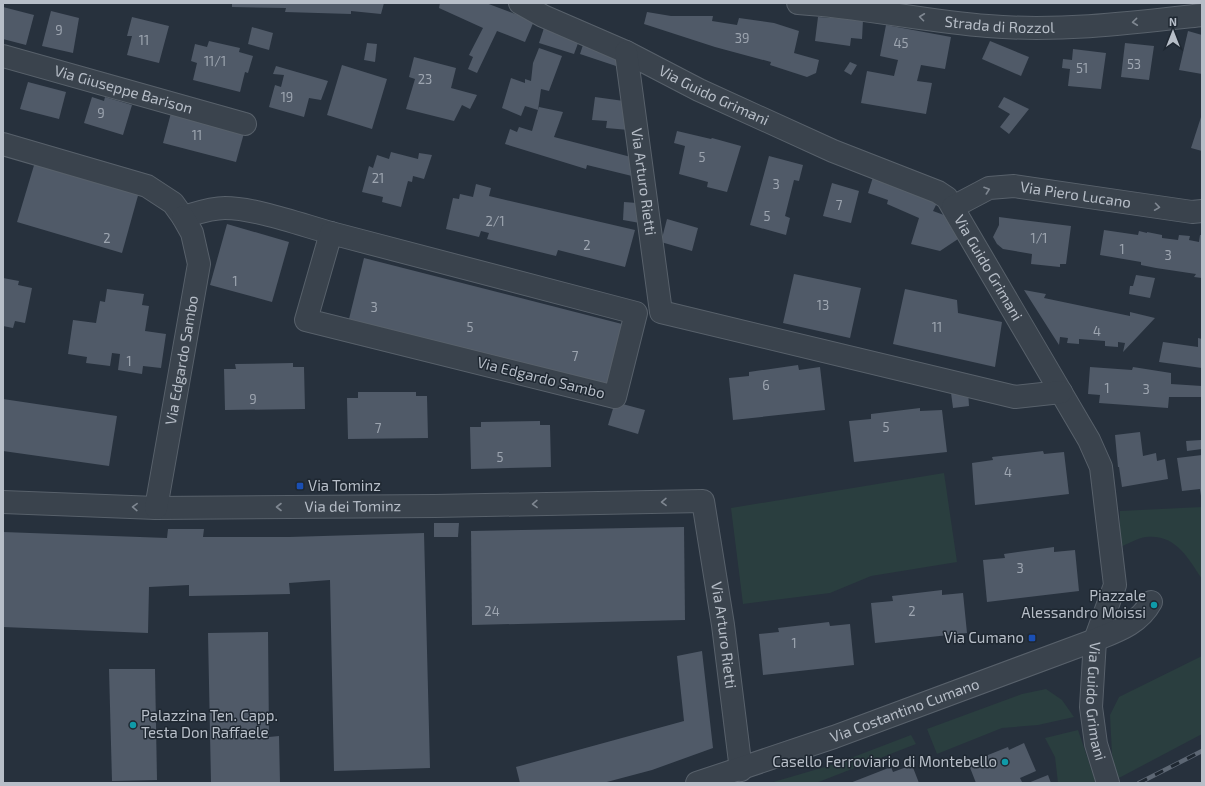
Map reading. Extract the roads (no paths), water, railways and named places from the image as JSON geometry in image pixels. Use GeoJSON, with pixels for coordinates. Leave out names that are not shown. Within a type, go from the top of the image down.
{"type":"FeatureCollection","features":[{"type":"Feature","properties":{"kind":"street","name":"Via Guido Grimani"},"geometry":{"type":"LineString","coordinates":[[520,3],[543,16],[626,52],[699,90],[826,148],[938,192],[947,198],[1089,440],[1101,467],[1115,586],[1095,640],[1091,706],[1096,744],[1108,783]]}},
{"type":"Feature","properties":{"kind":"street","name":"Strada di Rozzol"},"geometry":{"type":"LineString","coordinates":[[798,3],[834,5],[988,26],[1058,27],[1128,23],[1202,15]]}},
{"type":"Feature","properties":{"kind":"street","name":"Via Arturo Rietti"},"geometry":{"type":"LineString","coordinates":[[626,52],[661,312],[1015,398],[1061,392]]}},
{"type":"Feature","properties":{"kind":"street","name":"Via Giuseppe Barison"},"geometry":{"type":"LineString","coordinates":[[3,56],[245,124]]}},
{"type":"Feature","properties":{"kind":"street","name":"Via Edgardo Sambo"},"geometry":{"type":"LineString","coordinates":[[3,144],[147,186],[173,203],[183,216],[192,233],[199,264],[156,508]]}},
{"type":"Feature","properties":{"kind":"street","name":"Via Piero Lucano"},"geometry":{"type":"LineString","coordinates":[[953,208],[989,188],[1014,186],[1192,212],[1202,210]]}},
{"type":"Feature","properties":{"kind":"street","name":"Via Edgardo Sambo"},"geometry":{"type":"LineString","coordinates":[[183,216],[226,208],[248,211],[332,233],[636,313],[615,397],[306,320],[332,233]]}},
{"type":"Feature","properties":{"kind":"street","name":"Via Arturo Rietti"},"geometry":{"type":"LineString","coordinates":[[704,501],[723,625],[741,770]]}},
{"type":"Feature","properties":{"kind":"street","name":"Via dei Tominz"},"geometry":{"type":"LineString","coordinates":[[3,502],[156,508],[435,506],[704,501]]}},
{"type":"Feature","properties":{"kind":"street"},"geometry":{"type":"LineString","coordinates":[[1095,640],[1137,620],[1151,602]]}},
{"type":"Feature","properties":{"kind":"street","name":"Via Costantino Cumano"},"geometry":{"type":"LineString","coordinates":[[697,783],[741,770],[834,738],[1095,640]]}},
{"type":"Feature","properties":{"kind":"railway"},"geometry":{"type":"LineString","coordinates":[[1139,783],[1202,751]]}},
{"type":"Feature","properties":{"kind":"place","name":"Via Tominz"},"geometry":{"type":"Point","coordinates":[300,486]}},
{"type":"Feature","properties":{"kind":"place","name":"Piazzale Alessandro Moissi"},"geometry":{"type":"Point","coordinates":[1154,605]}},
{"type":"Feature","properties":{"kind":"place","name":"Via Cumano"},"geometry":{"type":"Point","coordinates":[1032,638]}},
{"type":"Feature","properties":{"kind":"place","name":"Palazzina Ten. Capp. Testa Don Raffaele"},"geometry":{"type":"Point","coordinates":[133,725]}},
{"type":"Feature","properties":{"kind":"place","name":"Casello Ferroviario di Montebello"},"geometry":{"type":"Point","coordinates":[1005,762]}}]}
